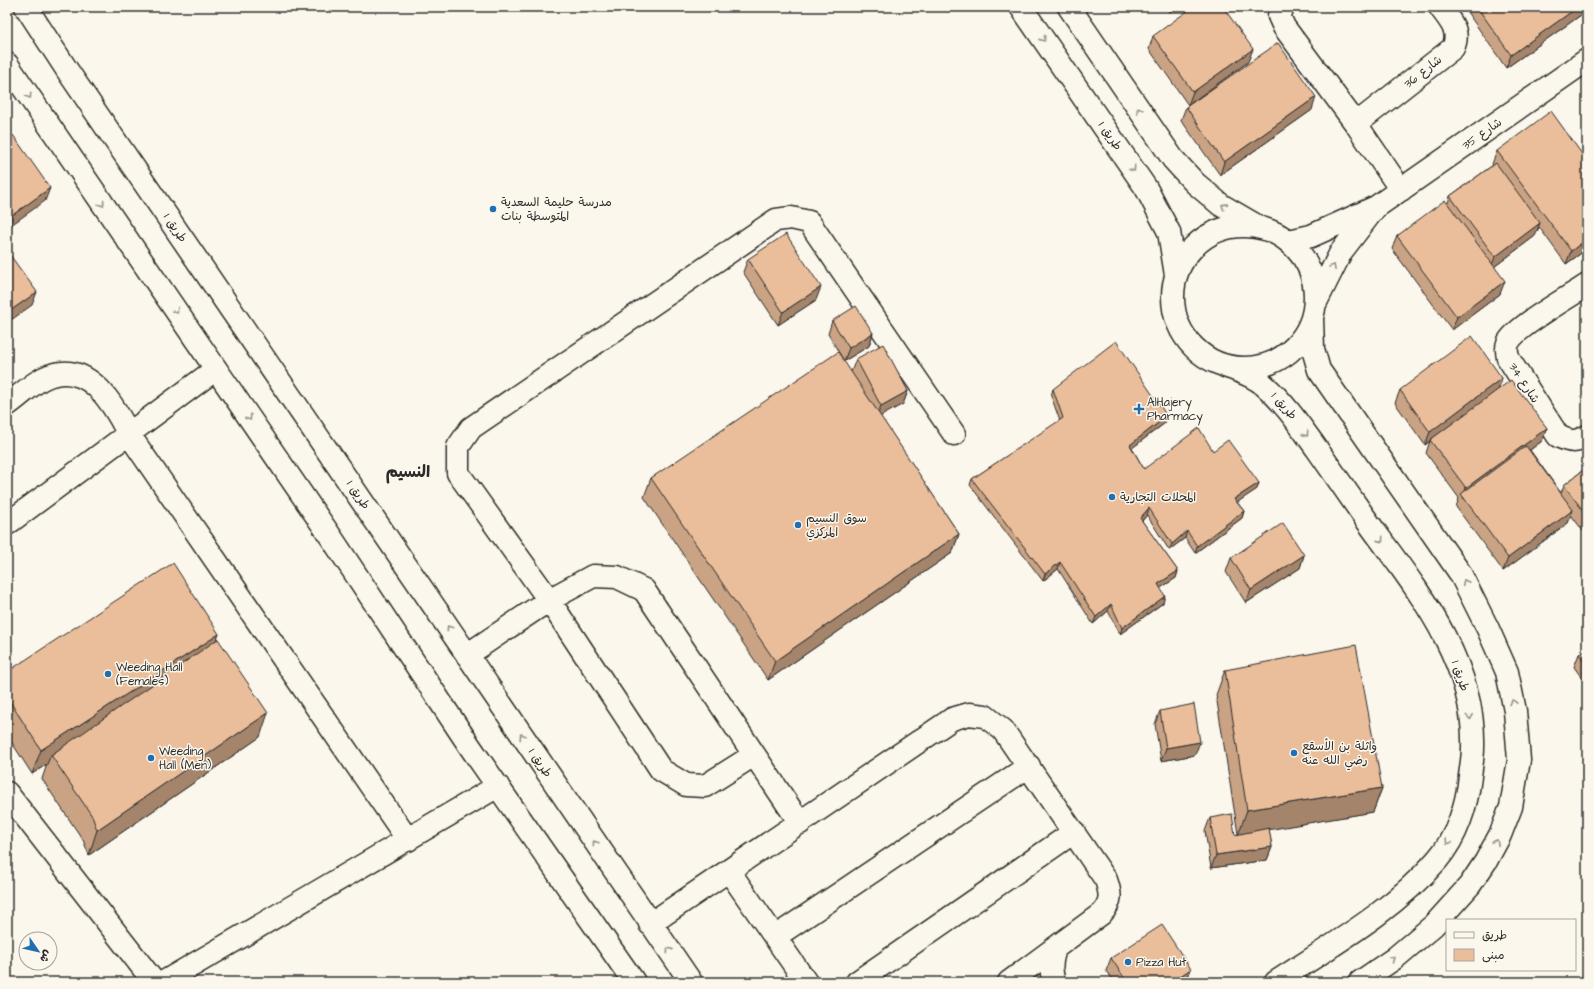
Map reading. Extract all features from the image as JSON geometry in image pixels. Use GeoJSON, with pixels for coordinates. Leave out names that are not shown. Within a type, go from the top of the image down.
{"type":"FeatureCollection","features":[{"type":"Feature","properties":{"kind":"street","name":"طريق 1"},"geometry":{"type":"LineString","coordinates":[[26,7],[78,86],[691,982]]}},
{"type":"Feature","properties":{"kind":"street","name":"طريق 1"},"geometry":{"type":"LineString","coordinates":[[1021,7],[1146,188],[1169,232],[1176,275]]}},
{"type":"Feature","properties":{"kind":"street"},"geometry":{"type":"LineString","coordinates":[[1069,7],[1173,159],[1195,183],[1221,205],[1258,226],[1275,232],[1289,241],[1305,258],[1314,279],[1313,349],[1319,370],[1460,573],[1488,629],[1507,672],[1514,711],[1519,760],[1511,807],[1503,828],[1486,861],[1470,885],[1434,925],[1395,958],[1360,982]]}},
{"type":"Feature","properties":{"kind":"street"},"geometry":{"type":"LineString","coordinates":[[1283,7],[1279,16],[1284,27],[1356,124],[1401,190]]}},
{"type":"Feature","properties":{"kind":"street","name":"شارع 36"},"geometry":{"type":"LineString","coordinates":[[1356,124],[1453,48],[1456,41],[1454,26],[1440,7]]}},
{"type":"Feature","properties":{"kind":"street"},"geometry":{"type":"LineString","coordinates":[[7,64],[216,369],[498,786],[634,982]]}},
{"type":"Feature","properties":{"kind":"street","name":"شارع 35"},"geometry":{"type":"LineString","coordinates":[[1289,241],[1311,236],[1376,207],[1585,65]]}},
{"type":"Feature","properties":{"kind":"street","name":"شارع 35"},"geometry":{"type":"LineString","coordinates":[[1314,311],[1341,252],[1376,207]]}},
{"type":"Feature","properties":{"kind":"street"},"geometry":{"type":"LineString","coordinates":[[754,755],[706,786],[686,785],[661,770],[549,600],[458,473],[458,447],[471,428],[776,220],[791,218],[809,222],[954,434]]}},
{"type":"Feature","properties":{"kind":"street"},"geometry":{"type":"LineString","coordinates":[[1258,226],[1238,225],[1218,231],[1200,241],[1185,256],[1176,275],[1173,298],[1176,320],[1187,340],[1204,356],[1225,366],[1247,368],[1270,363],[1290,352],[1305,334],[1314,311]]}},
{"type":"Feature","properties":{"kind":"street","name":"شارع 34"},"geometry":{"type":"LineString","coordinates":[[1587,285],[1517,332],[1508,344],[1507,350],[1508,358],[1558,436],[1571,442],[1580,441],[1587,436]]}},
{"type":"Feature","properties":{"kind":"street","name":"طريق 1"},"geometry":{"type":"LineString","coordinates":[[1225,366],[1249,375],[1264,384],[1292,413],[1424,602],[1452,651],[1465,686],[1472,727],[1473,747],[1469,787],[1462,815],[1460,822],[1439,858],[1405,892],[1369,920],[1276,982]]}},
{"type":"Feature","properties":{"kind":"street"},"geometry":{"type":"LineString","coordinates":[[7,524],[216,369]]}},
{"type":"Feature","properties":{"kind":"street"},"geometry":{"type":"LineString","coordinates":[[7,406],[43,378],[64,372],[83,377],[103,393],[117,411],[128,433],[408,840]]}},
{"type":"Feature","properties":{"kind":"street"},"geometry":{"type":"LineString","coordinates":[[467,654],[549,600],[593,576],[617,577],[644,590],[800,823]]}},
{"type":"Feature","properties":{"kind":"street"},"geometry":{"type":"LineString","coordinates":[[650,924],[952,719],[969,714],[986,716],[1003,730],[1029,766],[1106,880],[1110,892],[1109,905],[1101,914],[1009,982]]}},
{"type":"Feature","properties":{"kind":"street"},"geometry":{"type":"LineString","coordinates":[[774,937],[1029,766]]}},
{"type":"Feature","properties":{"kind":"street"},"geometry":{"type":"LineString","coordinates":[[164,982],[498,786]]}},
{"type":"Feature","properties":{"kind":"street"},"geometry":{"type":"LineString","coordinates":[[7,793],[154,982]]}},
{"type":"Feature","properties":{"kind":"street"},"geometry":{"type":"LineString","coordinates":[[857,982],[1074,832]]}},
{"type":"Feature","properties":{"kind":"street"},"geometry":{"type":"LineString","coordinates":[[730,871],[806,982]]}},
{"type":"Feature","properties":{"kind":"street"},"geometry":{"type":"LineString","coordinates":[[1054,982],[1051,973],[1051,960],[1055,949]]}},
{"type":"Feature","properties":{"kind":"building"},"geometry":{"type":"Polygon","coordinates":[[[1193,7],[1223,7],[1253,49],[1193,92],[1153,36],[1193,7]]]}},
{"type":"Feature","properties":{"kind":"building"},"geometry":{"type":"Polygon","coordinates":[[[1477,7],[1578,7],[1511,55],[1477,7]]]}},
{"type":"Feature","properties":{"kind":"building"},"geometry":{"type":"Polygon","coordinates":[[[1278,43],[1316,97],[1224,162],[1186,107],[1278,43]]]}},
{"type":"Feature","properties":{"kind":"building"},"geometry":{"type":"Polygon","coordinates":[[[1551,111],[1587,161],[1587,239],[1571,251],[1497,151],[1551,111]]]}},
{"type":"Feature","properties":{"kind":"building"},"geometry":{"type":"Polygon","coordinates":[[[13,135],[50,188],[7,219],[7,139],[13,135]]]}},
{"type":"Feature","properties":{"kind":"building"},"geometry":{"type":"Polygon","coordinates":[[[1496,163],[1540,223],[1495,257],[1450,196],[1496,163]]]}},
{"type":"Feature","properties":{"kind":"building"},"geometry":{"type":"Polygon","coordinates":[[[1445,200],[1505,281],[1457,317],[1397,236],[1445,200]]]}},
{"type":"Feature","properties":{"kind":"building"},"geometry":{"type":"Polygon","coordinates":[[[786,234],[821,287],[783,312],[748,259],[786,234]]]}},
{"type":"Feature","properties":{"kind":"building"},"geometry":{"type":"Polygon","coordinates":[[[7,251],[37,292],[7,313],[7,251]]]}},
{"type":"Feature","properties":{"kind":"building"},"geometry":{"type":"Polygon","coordinates":[[[856,306],[873,333],[849,348],[832,321],[856,306]]]}},
{"type":"Feature","properties":{"kind":"building"},"geometry":{"type":"Polygon","coordinates":[[[1472,336],[1502,378],[1430,432],[1400,390],[1472,336]]]}},
{"type":"Feature","properties":{"kind":"building","name":"المحلات التجارية"},"geometry":{"type":"Polygon","coordinates":[[[1116,341],[1167,416],[1130,445],[1144,469],[1199,428],[1213,451],[1228,440],[1259,483],[1234,499],[1244,511],[1197,546],[1187,531],[1172,544],[1149,508],[1140,518],[1178,571],[1158,584],[1165,596],[1122,628],[1111,604],[1096,617],[1060,562],[1045,574],[972,479],[1063,418],[1053,389],[1116,341]]]}},
{"type":"Feature","properties":{"kind":"building"},"geometry":{"type":"Polygon","coordinates":[[[883,344],[908,391],[881,406],[856,359],[883,344]]]}},
{"type":"Feature","properties":{"kind":"building","name":"سوق النسيم المركزي"},"geometry":{"type":"Polygon","coordinates":[[[838,352],[959,534],[775,661],[651,478],[838,352]]]}},
{"type":"Feature","properties":{"kind":"building"},"geometry":{"type":"Polygon","coordinates":[[[1511,380],[1547,428],[1466,488],[1430,440],[1511,380]]]}},
{"type":"Feature","properties":{"kind":"building"},"geometry":{"type":"Polygon","coordinates":[[[1526,446],[1573,510],[1508,558],[1461,494],[1526,446]]]}},
{"type":"Feature","properties":{"kind":"building"},"geometry":{"type":"Polygon","coordinates":[[[1587,467],[1587,516],[1564,485],[1587,467]]]}},
{"type":"Feature","properties":{"kind":"building"},"geometry":{"type":"Polygon","coordinates":[[[1283,523],[1304,555],[1251,590],[1231,558],[1283,523]]]}},
{"type":"Feature","properties":{"kind":"building","name":"Weeding Hall (Females)"},"geometry":{"type":"Polygon","coordinates":[[[173,563],[219,634],[41,750],[7,697],[7,672],[173,563]]]}},
{"type":"Feature","properties":{"kind":"building","name":"Weeding Hall (Men)"},"geometry":{"type":"Polygon","coordinates":[[[218,639],[268,713],[97,830],[92,816],[51,755],[218,639]]]}},
{"type":"Feature","properties":{"kind":"building","name":"واثلة بن الأسقع رضي الله عنه"},"geometry":{"type":"Polygon","coordinates":[[[1356,645],[1382,788],[1247,810],[1225,670],[1356,645]]]}},
{"type":"Feature","properties":{"kind":"building"},"geometry":{"type":"Polygon","coordinates":[[[1587,649],[1587,665],[1579,654],[1587,649]]]}},
{"type":"Feature","properties":{"kind":"building"},"geometry":{"type":"Polygon","coordinates":[[[1194,704],[1200,742],[1166,748],[1160,711],[1194,704]]]}},
{"type":"Feature","properties":{"kind":"building"},"geometry":{"type":"Polygon","coordinates":[[[1232,814],[1235,835],[1269,828],[1272,847],[1216,855],[1210,818],[1232,814]]]}},
{"type":"Feature","properties":{"kind":"building"},"geometry":{"type":"Polygon","coordinates":[[[1162,925],[1191,969],[1171,982],[1127,982],[1111,958],[1162,925]]]}},
{"type":"Feature","properties":{"kind":"place","name":"مدرسة حليمة السعدية المتوسطة بنات"},"geometry":{"type":"Point","coordinates":[493,209]}},
{"type":"Feature","properties":{"kind":"place","name":"AlHajery Pharmacy"},"geometry":{"type":"Point","coordinates":[1139,409]}},
{"type":"Feature","properties":{"kind":"place","name":"المحلات التجارية"},"geometry":{"type":"Point","coordinates":[1112,497]}},
{"type":"Feature","properties":{"kind":"place","name":"سوق النسيم المركزي"},"geometry":{"type":"Point","coordinates":[798,525]}},
{"type":"Feature","properties":{"kind":"place","name":"Weeding Hall (Females)"},"geometry":{"type":"Point","coordinates":[108,674]}},
{"type":"Feature","properties":{"kind":"place","name":"واثلة بن الأسقع رضي الله عنه"},"geometry":{"type":"Point","coordinates":[1294,753]}},
{"type":"Feature","properties":{"kind":"place","name":"Weeding Hall (Men)"},"geometry":{"type":"Point","coordinates":[151,758]}},
{"type":"Feature","properties":{"kind":"place","name":"Pizza Hut"},"geometry":{"type":"Point","coordinates":[1128,962]}},
{"type":"Feature","properties":{"kind":"district","name":"النسيم"},"geometry":{"type":"Point","coordinates":[408,472]}}]}
